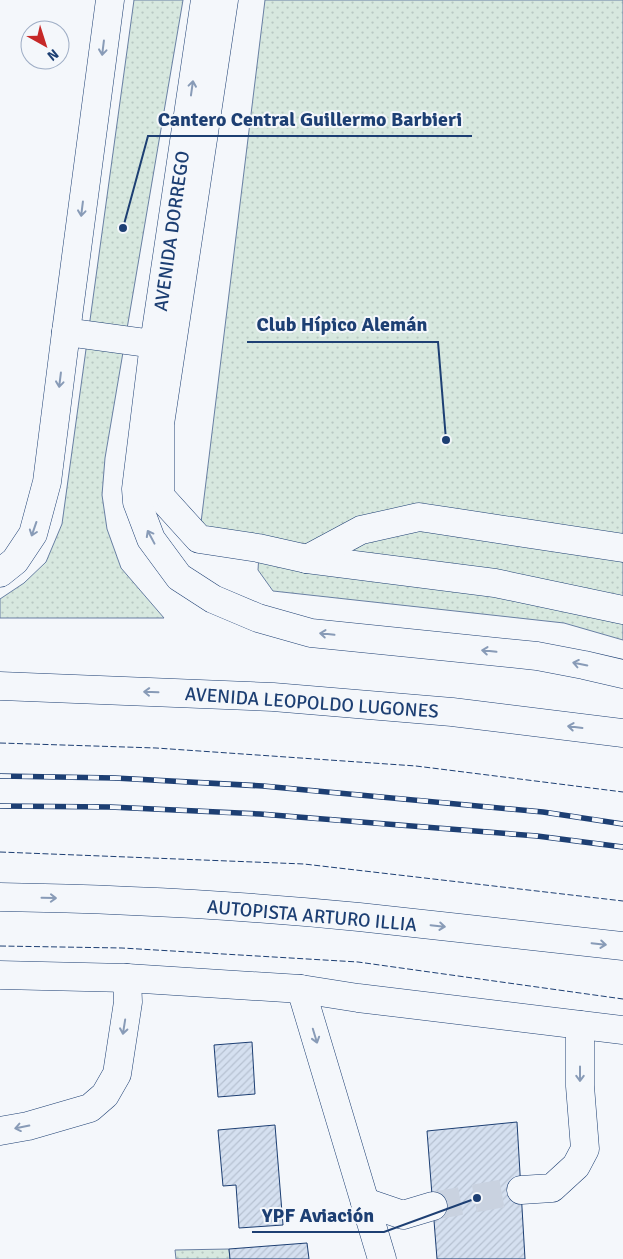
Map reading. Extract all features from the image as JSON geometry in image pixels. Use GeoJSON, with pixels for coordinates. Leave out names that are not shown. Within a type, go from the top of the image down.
{"type":"FeatureCollection","features":[{"type":"Feature","properties":{"kind":"main road"},"geometry":{"type":"LineString","coordinates":[[0,573],[15,561],[33,534],[47,482],[110,0]]}},
{"type":"Feature","properties":{"kind":"main road","name":"AVENIDA DORREGO"},"geometry":{"type":"LineString","coordinates":[[205,0],[154,344],[136,489],[137,502],[151,539],[179,577],[213,599],[258,618],[311,632],[537,656],[623,674]]}},
{"type":"Feature","properties":{"kind":"main road"},"geometry":{"type":"LineString","coordinates":[[224,0],[160,424],[160,496],[199,539],[258,548],[307,559],[496,584],[623,610]]}},
{"type":"Feature","properties":{"kind":"main road"},"geometry":{"type":"LineString","coordinates":[[66,332],[154,344]]}},
{"type":"Feature","properties":{"kind":"main road"},"geometry":{"type":"LineString","coordinates":[[307,559],[361,530],[420,517],[623,548]]}},
{"type":"Feature","properties":{"kind":"main road","name":"AVENIDA LEOPOLDO LUGONES"},"geometry":{"type":"LineString","coordinates":[[0,686],[273,698],[452,712],[623,733]]}},
{"type":"Feature","properties":{"kind":"main road","name":"AUTOPISTA ARTURO ILLIA"},"geometry":{"type":"LineString","coordinates":[[0,897],[93,899],[249,908],[369,918],[623,946]]}},
{"type":"Feature","properties":{"kind":"main road"},"geometry":{"type":"LineString","coordinates":[[0,975],[127,978],[301,989],[623,1030]]}},
{"type":"Feature","properties":{"kind":"main road"},"geometry":{"type":"LineString","coordinates":[[0,1131],[28,1126],[90,1108],[105,1095],[117,1074],[128,1002],[127,978]]}},
{"type":"Feature","properties":{"kind":"main road"},"geometry":{"type":"LineString","coordinates":[[301,989],[382,1259]]}},
{"type":"Feature","properties":{"kind":"main road"},"geometry":{"type":"LineString","coordinates":[[521,1190],[552,1188],[576,1166],[585,1149],[580,1086],[580,1025]]}},
{"type":"Feature","properties":{"kind":"main road"},"geometry":{"type":"LineString","coordinates":[[365,1202],[403,1216],[433,1206]]}},
{"type":"Feature","properties":{"kind":"shaded area"},"geometry":{"type":"Polygon","coordinates":[[[134,0],[183,0],[105,458],[102,495],[107,529],[121,568],[164,618],[0,618],[0,599],[24,583],[46,562],[62,524],[134,0]]]}},
{"type":"Feature","properties":{"kind":"shaded area"},"geometry":{"type":"Polygon","coordinates":[[[265,0],[623,0],[623,640],[564,623],[273,591],[258,570],[260,538],[199,539],[265,0]]]}},
{"type":"Feature","properties":{"kind":"shaded area"},"geometry":{"type":"Polygon","coordinates":[[[229,1249],[230,1259],[176,1259],[175,1250],[229,1249]]]}},
{"type":"Feature","properties":{"kind":"building"},"geometry":{"type":"Polygon","coordinates":[[[252,1042],[255,1094],[218,1097],[214,1045],[252,1042]]]}},
{"type":"Feature","properties":{"kind":"building"},"geometry":{"type":"Polygon","coordinates":[[[517,1122],[525,1259],[437,1259],[427,1131],[517,1122]]]}},
{"type":"Feature","properties":{"kind":"building"},"geometry":{"type":"Polygon","coordinates":[[[275,1125],[283,1225],[239,1228],[236,1185],[223,1186],[218,1130],[275,1125]]]}},
{"type":"Feature","properties":{"kind":"building"},"geometry":{"type":"Polygon","coordinates":[[[307,1243],[309,1259],[230,1259],[229,1249],[307,1243]]]}},
{"type":"Feature","properties":{"kind":"tunnel"},"geometry":{"type":"LineString","coordinates":[[433,1206],[521,1190]]}},
{"type":"Feature","properties":{"kind":"railway"},"geometry":{"type":"LineString","coordinates":[[0,776],[115,778],[263,786],[543,812],[623,824]]}},
{"type":"Feature","properties":{"kind":"railway"},"geometry":{"type":"LineString","coordinates":[[0,806],[110,807],[260,814],[537,836],[623,847]]}},
{"type":"Feature","properties":{"kind":"fence"},"geometry":{"type":"LineString","coordinates":[[0,743],[156,748],[416,766],[623,792]]}},
{"type":"Feature","properties":{"kind":"fence"},"geometry":{"type":"LineString","coordinates":[[0,852],[304,864],[623,901]]}},
{"type":"Feature","properties":{"kind":"fence"},"geometry":{"type":"LineString","coordinates":[[0,946],[122,948],[358,962],[623,999]]}},
{"type":"Feature","properties":{"kind":"place","name":"Cantero Central Guillermo Barbieri"},"geometry":{"type":"Point","coordinates":[123,228]}},
{"type":"Feature","properties":{"kind":"place","name":"Club Hípico Alemán"},"geometry":{"type":"Point","coordinates":[446,440]}},
{"type":"Feature","properties":{"kind":"place","name":"YPF Aviación"},"geometry":{"type":"Point","coordinates":[477,1198]}}]}
